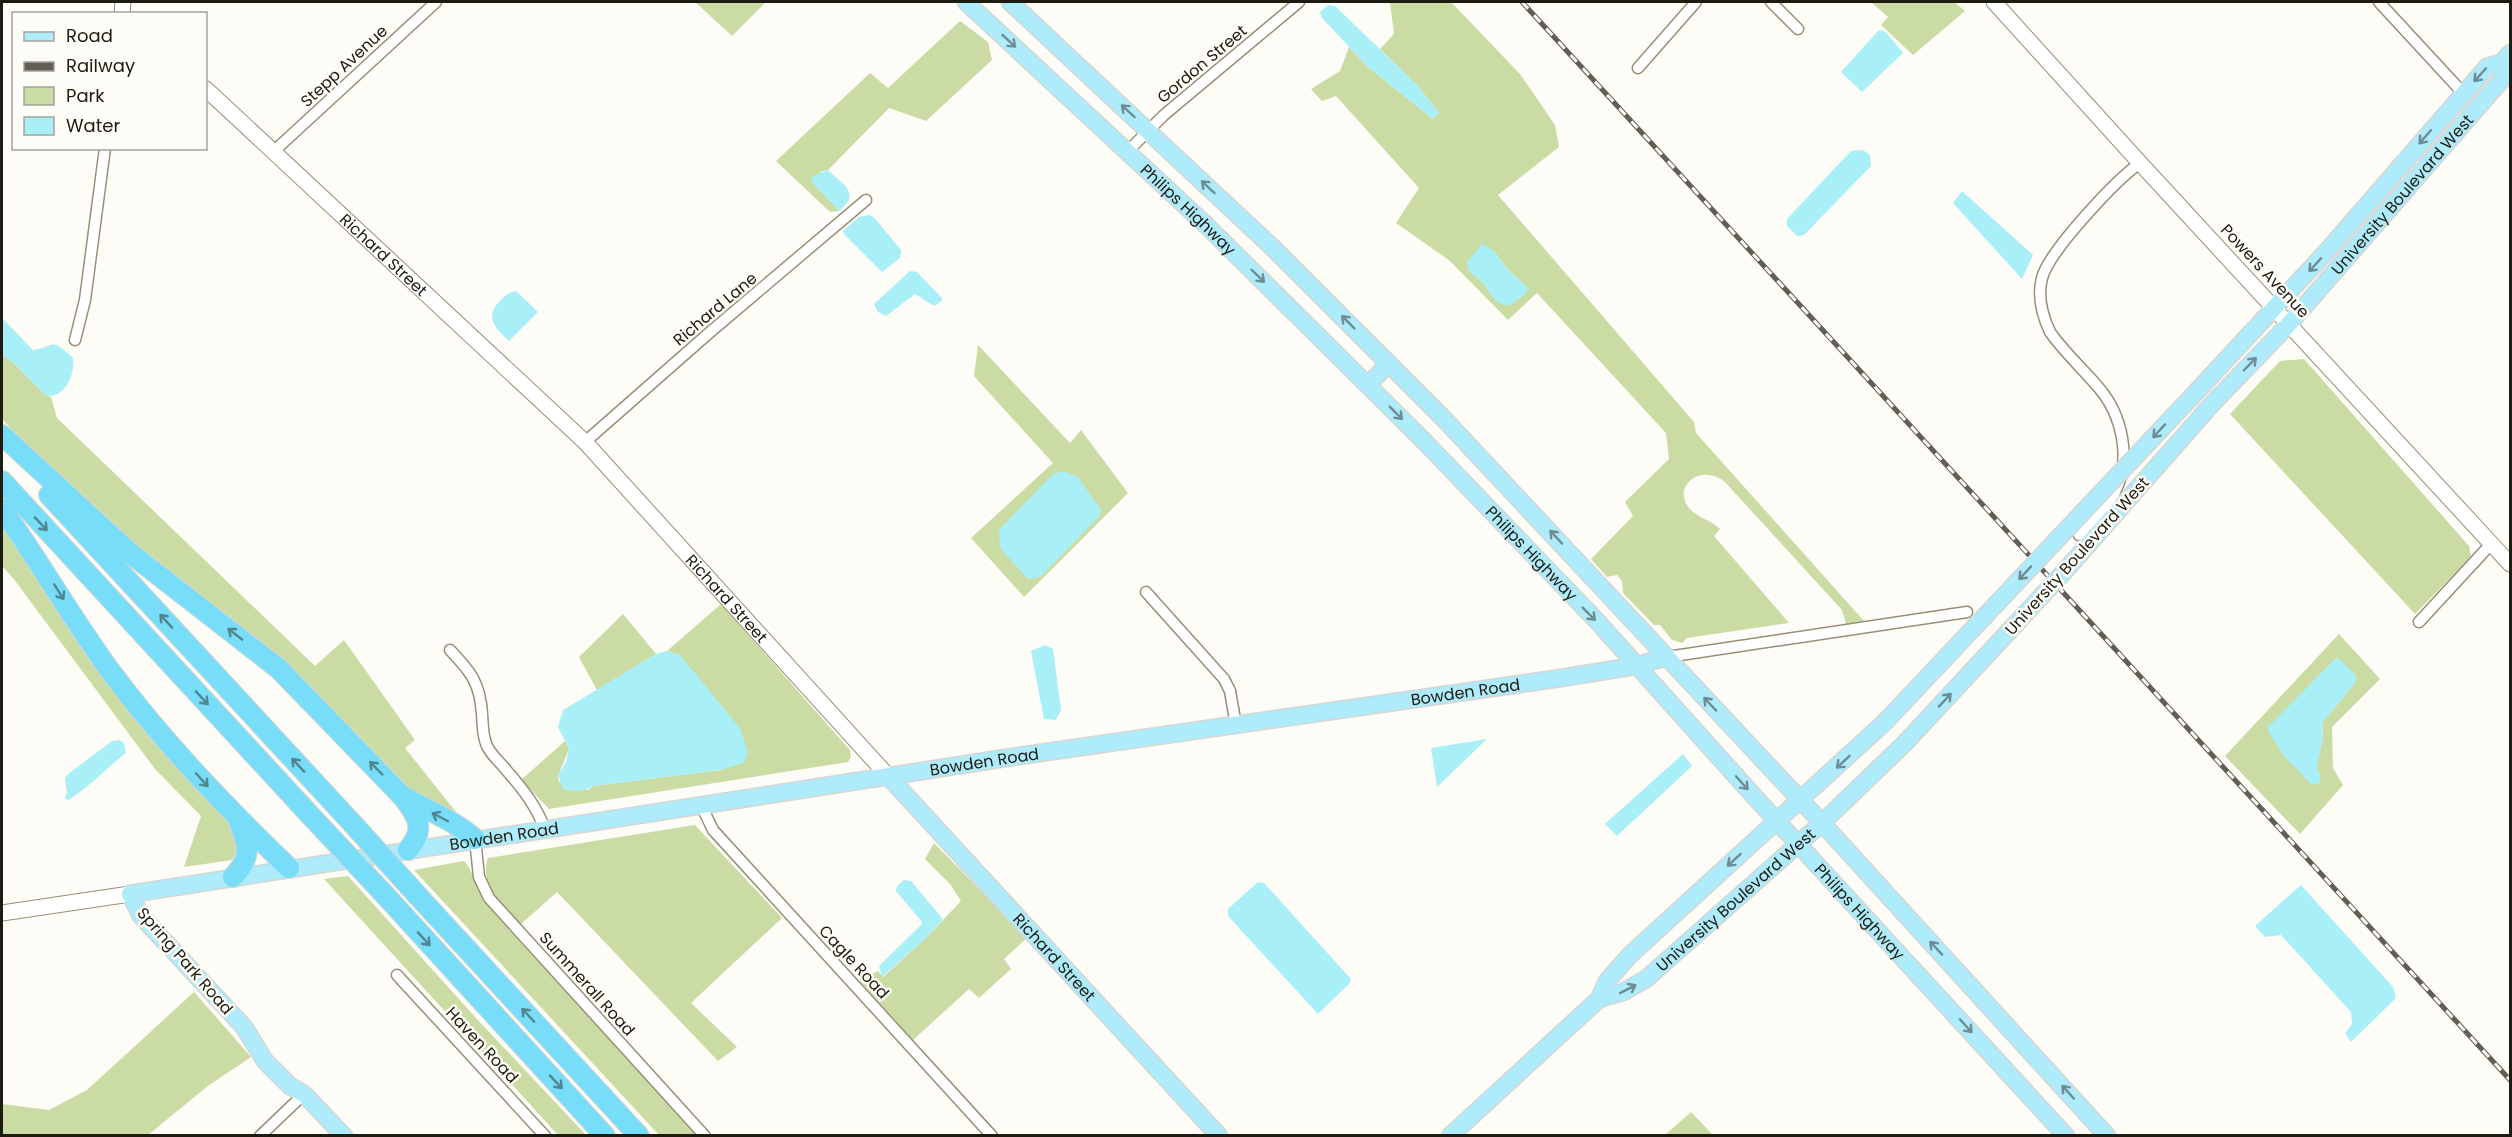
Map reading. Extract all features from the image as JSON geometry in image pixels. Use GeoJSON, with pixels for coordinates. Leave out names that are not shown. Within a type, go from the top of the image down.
{"type":"FeatureCollection","features":[{"type":"Feature","properties":{"kind":"highway"},"geometry":{"type":"LineString","coordinates":[[2,435],[130,553],[279,669],[403,797],[418,819],[419,830],[416,840],[408,850]]}},
{"type":"Feature","properties":{"kind":"highway"},"geometry":{"type":"LineString","coordinates":[[2,445],[639,1136]]}},
{"type":"Feature","properties":{"kind":"highway"},"geometry":{"type":"LineString","coordinates":[[2,481],[605,1136]]}},
{"type":"Feature","properties":{"kind":"highway"},"geometry":{"type":"LineString","coordinates":[[2,509],[111,671],[168,742],[236,817],[288,868]]}},
{"type":"Feature","properties":{"kind":"highway"},"geometry":{"type":"LineString","coordinates":[[403,797],[447,822],[461,826],[475,839]]}},
{"type":"Feature","properties":{"kind":"highway"},"geometry":{"type":"LineString","coordinates":[[233,877],[246,860],[247,849],[236,817]]}},
{"type":"Feature","properties":{"kind":"main road","name":"Philips Highway"},"geometry":{"type":"LineString","coordinates":[[966,2],[1127,152],[1368,385],[1596,620],[1635,666],[2066,1136]]}},
{"type":"Feature","properties":{"kind":"main road","name":"Philips Highway"},"geometry":{"type":"LineString","coordinates":[[1010,2],[1272,247],[1389,363],[1580,562],[2107,1136]]}},
{"type":"Feature","properties":{"kind":"main road","name":"University Boulevard West"},"geometry":{"type":"LineString","coordinates":[[1450,1136],[1599,999],[1607,981],[1630,955],[1885,722],[2276,309],[2487,67],[2506,58],[2505,76],[2289,324],[2211,404],[2047,592],[1905,743],[1822,823],[1646,979],[1623,992],[1599,999]]}},
{"type":"Feature","properties":{"kind":"main road"},"geometry":{"type":"LineString","coordinates":[[2458,128],[2457,117],[2469,104],[2463,93]]}},
{"type":"Feature","properties":{"kind":"main road"},"geometry":{"type":"LineString","coordinates":[[1368,385],[1389,363]]}},
{"type":"Feature","properties":{"kind":"main road","name":"Bowden Road"},"geometry":{"type":"LineString","coordinates":[[130,894],[701,804],[1635,666],[1667,657]]}},
{"type":"Feature","properties":{"kind":"main road","name":"Richard Street"},"geometry":{"type":"LineString","coordinates":[[888,776],[1219,1136]]}},
{"type":"Feature","properties":{"kind":"main road","name":"Spring Park Road"},"geometry":{"type":"LineString","coordinates":[[130,894],[141,916],[243,1027],[265,1061],[290,1086],[304,1094],[344,1136]]}},
{"type":"Feature","properties":{"kind":"street","name":"Stepp Avenue"},"geometry":{"type":"LineString","coordinates":[[273,152],[436,2]]}},
{"type":"Feature","properties":{"kind":"street","name":"Gordon Street"},"geometry":{"type":"LineString","coordinates":[[1127,152],[1164,115],[1299,2]]}},
{"type":"Feature","properties":{"kind":"street"},"geometry":{"type":"LineString","coordinates":[[1638,68],[1696,2]]}},
{"type":"Feature","properties":{"kind":"street"},"geometry":{"type":"LineString","coordinates":[[1771,2],[1798,29]]}},
{"type":"Feature","properties":{"kind":"street","name":"Powers Avenue"},"geometry":{"type":"LineString","coordinates":[[1994,2],[2511,564]]}},
{"type":"Feature","properties":{"kind":"street"},"geometry":{"type":"LineString","coordinates":[[2379,2],[2463,93]]}},
{"type":"Feature","properties":{"kind":"street","name":"Richard Street"},"geometry":{"type":"LineString","coordinates":[[207,90],[585,442],[888,776]]}},
{"type":"Feature","properties":{"kind":"street"},"geometry":{"type":"LineString","coordinates":[[75,340],[85,300],[105,150]]}},
{"type":"Feature","properties":{"kind":"street"},"geometry":{"type":"LineString","coordinates":[[2079,535],[2114,494],[2121,479],[2124,462],[2122,437],[2115,412],[2108,399],[2050,332],[2044,319],[2040,291],[2046,267],[2057,250],[2124,174],[2140,163]]}},
{"type":"Feature","properties":{"kind":"street","name":"Richard Lane"},"geometry":{"type":"LineString","coordinates":[[585,442],[866,200]]}},
{"type":"Feature","properties":{"kind":"street"},"geometry":{"type":"LineString","coordinates":[[2419,622],[2491,544]]}},
{"type":"Feature","properties":{"kind":"street"},"geometry":{"type":"LineString","coordinates":[[1146,592],[1224,679],[1230,691],[1236,725]]}},
{"type":"Feature","properties":{"kind":"street","name":"Bowden Road"},"geometry":{"type":"LineString","coordinates":[[1667,657],[1967,612]]}},
{"type":"Feature","properties":{"kind":"street"},"geometry":{"type":"LineString","coordinates":[[450,650],[477,683],[482,706],[482,730],[487,748],[529,796],[539,812],[545,829]]}},
{"type":"Feature","properties":{"kind":"street","name":"Cagle Road"},"geometry":{"type":"LineString","coordinates":[[701,804],[708,823],[720,839],[992,1136]]}},
{"type":"Feature","properties":{"kind":"street","name":"Summerall Road"},"geometry":{"type":"LineString","coordinates":[[475,839],[479,877],[489,898],[705,1136]]}},
{"type":"Feature","properties":{"kind":"street","name":"Bowden Road"},"geometry":{"type":"LineString","coordinates":[[2,913],[130,894]]}},
{"type":"Feature","properties":{"kind":"street","name":"Haven Road"},"geometry":{"type":"LineString","coordinates":[[397,975],[545,1136]]}},
{"type":"Feature","properties":{"kind":"street"},"geometry":{"type":"LineString","coordinates":[[260,1136],[304,1094]]}},
{"type":"Feature","properties":{"kind":"green space"},"geometry":{"type":"Polygon","coordinates":[[[695,2],[766,2],[732,36],[695,2]]]}},
{"type":"Feature","properties":{"kind":"green space"},"geometry":{"type":"Polygon","coordinates":[[[1390,2],[1451,2],[1520,74],[1555,125],[1559,147],[1498,195],[1694,422],[1696,433],[1864,621],[1846,624],[1842,610],[1725,482],[1716,477],[1698,476],[1686,485],[1685,500],[1689,508],[1720,529],[1714,536],[1789,623],[1687,638],[1682,643],[1672,640],[1660,625],[1654,625],[1623,593],[1622,581],[1617,575],[1607,577],[1591,559],[1633,516],[1625,502],[1669,459],[1666,433],[1537,293],[1508,320],[1450,261],[1396,223],[1419,188],[1336,96],[1322,101],[1311,89],[1340,71],[1349,47],[1368,67],[1433,119],[1439,113],[1418,86],[1380,49],[1394,34],[1390,2]],[[1493,250],[1484,284],[1496,301],[1527,287],[1508,270],[1493,250]]]}},
{"type":"Feature","properties":{"kind":"green space"},"geometry":{"type":"Polygon","coordinates":[[[1871,2],[1954,2],[1965,11],[1913,55],[1881,25],[1888,17],[1871,2]]]}},
{"type":"Feature","properties":{"kind":"green space"},"geometry":{"type":"Polygon","coordinates":[[[960,21],[988,42],[992,60],[926,121],[889,108],[828,170],[822,171],[811,181],[839,211],[830,212],[776,161],[870,73],[888,88],[960,21]]]}},
{"type":"Feature","properties":{"kind":"green space"},"geometry":{"type":"Polygon","coordinates":[[[978,345],[1070,443],[1081,430],[1128,493],[1024,597],[971,538],[1053,463],[974,376],[978,345]]]}},
{"type":"Feature","properties":{"kind":"green space"},"geometry":{"type":"Polygon","coordinates":[[[2,355],[15,364],[45,395],[51,397],[57,418],[315,666],[344,640],[415,740],[405,748],[460,817],[422,801],[44,464],[2,419],[2,355]]]}},
{"type":"Feature","properties":{"kind":"green space"},"geometry":{"type":"Polygon","coordinates":[[[2304,359],[2469,546],[2471,557],[2415,614],[2230,414],[2280,361],[2304,359]]]}},
{"type":"Feature","properties":{"kind":"green space"},"geometry":{"type":"Polygon","coordinates":[[[2,518],[206,797],[239,833],[242,842],[232,860],[184,867],[201,816],[155,769],[2,566],[2,518]]]}},
{"type":"Feature","properties":{"kind":"green space"},"geometry":{"type":"Polygon","coordinates":[[[721,604],[850,750],[851,757],[848,762],[549,809],[521,780],[565,741],[569,749],[558,776],[559,782],[588,790],[593,786],[720,770],[680,655],[667,651],[721,604]]]}},
{"type":"Feature","properties":{"kind":"green space"},"geometry":{"type":"Polygon","coordinates":[[[623,614],[656,654],[597,690],[579,657],[623,614]]]}},
{"type":"Feature","properties":{"kind":"green space"},"geometry":{"type":"Polygon","coordinates":[[[2339,634],[2380,679],[2332,727],[2333,768],[2343,785],[2300,834],[2225,756],[2339,634]],[[2356,682],[2268,727],[2316,766],[2323,738],[2322,723],[2356,682]]]}},
{"type":"Feature","properties":{"kind":"green space"},"geometry":{"type":"Polygon","coordinates":[[[695,825],[782,918],[691,1003],[737,1047],[718,1061],[557,892],[520,925],[494,895],[487,878],[486,868],[488,858],[695,825]]]}},
{"type":"Feature","properties":{"kind":"green space"},"geometry":{"type":"Polygon","coordinates":[[[934,843],[1027,938],[1004,959],[1011,969],[979,998],[969,989],[913,1040],[859,980],[878,971],[883,977],[925,939],[961,901],[950,884],[925,859],[934,843]]]}},
{"type":"Feature","properties":{"kind":"green space"},"geometry":{"type":"Polygon","coordinates":[[[464,861],[485,899],[702,1135],[659,1135],[414,870],[464,861]]]}},
{"type":"Feature","properties":{"kind":"green space"},"geometry":{"type":"Polygon","coordinates":[[[348,876],[475,1017],[586,1135],[558,1135],[324,879],[348,876]]]}},
{"type":"Feature","properties":{"kind":"green space"},"geometry":{"type":"Polygon","coordinates":[[[194,992],[251,1057],[209,1085],[148,1135],[2,1135],[2,1104],[49,1110],[87,1090],[194,992]]]}},
{"type":"Feature","properties":{"kind":"green space"},"geometry":{"type":"Polygon","coordinates":[[[1691,1112],[1713,1135],[1665,1135],[1691,1112]]]}},
{"type":"Feature","properties":{"kind":"water"},"geometry":{"type":"Polygon","coordinates":[[[1328,5],[1335,6],[1418,86],[1439,113],[1433,119],[1368,67],[1322,18],[1320,12],[1328,5]]]}},
{"type":"Feature","properties":{"kind":"water"},"geometry":{"type":"Polygon","coordinates":[[[1879,30],[1886,32],[1903,53],[1862,92],[1841,72],[1879,30]]]}},
{"type":"Feature","properties":{"kind":"water"},"geometry":{"type":"Polygon","coordinates":[[[1863,150],[1870,155],[1871,166],[1804,235],[1797,236],[1787,226],[1787,219],[1851,151],[1863,150]]]}},
{"type":"Feature","properties":{"kind":"water"},"geometry":{"type":"Polygon","coordinates":[[[828,170],[848,189],[850,194],[846,205],[839,211],[811,181],[814,175],[828,170]]]}},
{"type":"Feature","properties":{"kind":"water"},"geometry":{"type":"Polygon","coordinates":[[[1962,191],[2033,255],[2022,279],[1953,203],[1962,191]]]}},
{"type":"Feature","properties":{"kind":"water"},"geometry":{"type":"Polygon","coordinates":[[[868,215],[874,217],[901,250],[900,258],[882,272],[843,231],[859,217],[868,215]]]}},
{"type":"Feature","properties":{"kind":"water"},"geometry":{"type":"Polygon","coordinates":[[[1482,244],[1493,250],[1508,270],[1527,287],[1527,293],[1509,306],[1496,301],[1484,284],[1469,271],[1467,262],[1482,244]]]}},
{"type":"Feature","properties":{"kind":"water"},"geometry":{"type":"Polygon","coordinates":[[[910,271],[917,272],[942,298],[942,301],[934,306],[915,294],[886,316],[878,312],[874,304],[910,271]]]}},
{"type":"Feature","properties":{"kind":"water"},"geometry":{"type":"Polygon","coordinates":[[[516,291],[538,312],[509,341],[499,332],[492,317],[495,307],[506,295],[516,291]]]}},
{"type":"Feature","properties":{"kind":"water"},"geometry":{"type":"Polygon","coordinates":[[[2,318],[33,350],[56,345],[73,358],[73,371],[67,384],[58,394],[45,395],[15,364],[2,355],[2,318]]]}},
{"type":"Feature","properties":{"kind":"water"},"geometry":{"type":"Polygon","coordinates":[[[1063,471],[1078,477],[1101,510],[1099,517],[1040,577],[1028,579],[1000,548],[999,530],[1053,474],[1063,471]]]}},
{"type":"Feature","properties":{"kind":"water"},"geometry":{"type":"Polygon","coordinates":[[[1045,645],[1053,649],[1061,710],[1056,720],[1044,719],[1031,651],[1045,645]]]}},
{"type":"Feature","properties":{"kind":"water"},"geometry":{"type":"Polygon","coordinates":[[[667,651],[680,655],[740,728],[748,752],[744,763],[720,770],[593,786],[582,790],[563,789],[558,775],[566,762],[569,749],[558,727],[563,710],[656,654],[667,651]]]}},
{"type":"Feature","properties":{"kind":"water"},"geometry":{"type":"Polygon","coordinates":[[[2337,657],[2356,675],[2356,682],[2322,723],[2323,738],[2317,766],[2321,780],[2318,784],[2311,784],[2284,756],[2268,731],[2268,727],[2337,657]]]}},
{"type":"Feature","properties":{"kind":"water"},"geometry":{"type":"Polygon","coordinates":[[[1487,739],[1437,787],[1431,748],[1487,739]]]}},
{"type":"Feature","properties":{"kind":"water"},"geometry":{"type":"Polygon","coordinates":[[[119,740],[124,743],[126,753],[76,795],[68,800],[65,798],[67,793],[65,779],[68,774],[112,741],[119,740]]]}},
{"type":"Feature","properties":{"kind":"water"},"geometry":{"type":"Polygon","coordinates":[[[1683,754],[1692,766],[1617,836],[1605,824],[1683,754]]]}},
{"type":"Feature","properties":{"kind":"water"},"geometry":{"type":"Polygon","coordinates":[[[904,880],[911,881],[943,919],[925,939],[882,977],[879,966],[922,922],[896,891],[897,886],[904,880]]]}},
{"type":"Feature","properties":{"kind":"water"},"geometry":{"type":"Polygon","coordinates":[[[1258,882],[1264,883],[1351,979],[1350,983],[1318,1014],[1228,916],[1228,909],[1258,882]]]}},
{"type":"Feature","properties":{"kind":"water"},"geometry":{"type":"Polygon","coordinates":[[[2301,885],[2393,987],[2396,998],[2351,1042],[2345,1033],[2352,1024],[2351,1012],[2281,935],[2265,937],[2255,926],[2301,885]]]}},
{"type":"Feature","properties":{"kind":"railway"},"geometry":{"type":"LineString","coordinates":[[1522,2],[2510,1080]]}}]}
